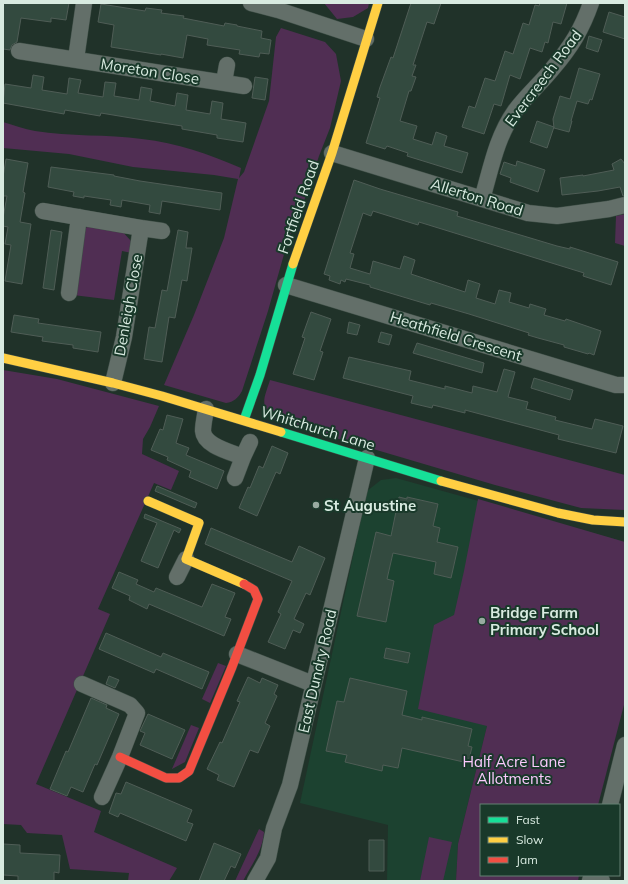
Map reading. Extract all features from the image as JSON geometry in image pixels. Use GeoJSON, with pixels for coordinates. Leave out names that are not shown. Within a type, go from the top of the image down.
{"type":"FeatureCollection","features":[{"type":"Feature","properties":{"kind":"street"},"geometry":{"type":"LineString","coordinates":[[76,59],[84,3]]}},
{"type":"Feature","properties":{"kind":"street"},"geometry":{"type":"LineString","coordinates":[[251,3],[278,10],[366,39]]}},
{"type":"Feature","properties":{"kind":"street","name":"Fortfield Road"},"geometry":{"type":"LineString","coordinates":[[244,420],[260,375],[286,285],[332,153],[378,3]]}},
{"type":"Feature","properties":{"kind":"street","name":"Evercreech Road"},"geometry":{"type":"LineString","coordinates":[[482,199],[497,145],[504,128],[515,110],[571,46],[583,26],[591,3]]}},
{"type":"Feature","properties":{"kind":"street","name":"Moreton Close"},"geometry":{"type":"LineString","coordinates":[[19,50],[244,86]]}},
{"type":"Feature","properties":{"kind":"street"},"geometry":{"type":"LineString","coordinates":[[224,82],[227,65]]}},
{"type":"Feature","properties":{"kind":"street","name":"Allerton Road"},"geometry":{"type":"LineString","coordinates":[[332,153],[528,213],[556,216],[610,209],[625,205]]}},
{"type":"Feature","properties":{"kind":"street"},"geometry":{"type":"LineString","coordinates":[[44,211],[162,231]]}},
{"type":"Feature","properties":{"kind":"street"},"geometry":{"type":"LineString","coordinates":[[69,293],[79,217]]}},
{"type":"Feature","properties":{"kind":"street","name":"Denleigh Close"},"geometry":{"type":"LineString","coordinates":[[113,383],[124,337],[141,228]]}},
{"type":"Feature","properties":{"kind":"street","name":"Heathfield Crescent"},"geometry":{"type":"LineString","coordinates":[[286,285],[609,382],[625,385]]}},
{"type":"Feature","properties":{"kind":"street","name":"Whitchurch Lane"},"geometry":{"type":"LineString","coordinates":[[3,358],[113,383],[244,420],[407,471],[558,513],[593,520],[625,522]]}},
{"type":"Feature","properties":{"kind":"street"},"geometry":{"type":"LineString","coordinates":[[206,409],[203,432],[205,438],[210,444],[243,457]]}},
{"type":"Feature","properties":{"kind":"street"},"geometry":{"type":"LineString","coordinates":[[234,478],[250,442]]}},
{"type":"Feature","properties":{"kind":"street","name":"East Dundry Road"},"geometry":{"type":"LineString","coordinates":[[255,881],[268,858],[274,828],[290,785],[367,458]]}},
{"type":"Feature","properties":{"kind":"street"},"geometry":{"type":"LineString","coordinates":[[148,501],[199,523],[186,559],[177,577]]}},
{"type":"Feature","properties":{"kind":"street"},"geometry":{"type":"LineString","coordinates":[[120,757],[166,778],[179,778],[189,771],[237,654],[258,598],[254,590],[247,585],[186,559]]}},
{"type":"Feature","properties":{"kind":"street"},"geometry":{"type":"LineString","coordinates":[[237,654],[313,684]]}},
{"type":"Feature","properties":{"kind":"street"},"geometry":{"type":"LineString","coordinates":[[82,684],[130,705],[137,713],[120,757],[102,797]]}},
{"type":"Feature","properties":{"kind":"street"},"geometry":{"type":"LineString","coordinates":[[610,804],[625,745]]}},
{"type":"Feature","properties":{"kind":"shaded area","name":"Bridge Farm Primary School"},"geometry":{"type":"Polygon","coordinates":[[[396,478],[625,542],[625,701],[487,726],[458,844],[456,881],[387,881],[388,825],[300,803],[367,491],[381,480],[396,478]]]}},
{"type":"Feature","properties":{"kind":"green space"},"geometry":{"type":"Polygon","coordinates":[[[324,3],[369,3],[368,8],[353,17],[337,19],[324,3]]]}},
{"type":"Feature","properties":{"kind":"green space"},"geometry":{"type":"Polygon","coordinates":[[[281,28],[325,42],[336,54],[341,81],[330,128],[302,207],[288,240],[268,311],[242,391],[236,399],[226,403],[164,385],[194,315],[224,238],[238,179],[214,175],[133,167],[69,154],[3,148],[3,122],[48,133],[129,137],[168,143],[217,158],[241,168],[239,178],[244,172],[269,101],[276,37],[281,28]]]}},
{"type":"Feature","properties":{"kind":"green space"},"geometry":{"type":"Polygon","coordinates":[[[625,214],[625,246],[615,243],[616,216],[625,214]]]}},
{"type":"Feature","properties":{"kind":"green space"},"geometry":{"type":"Polygon","coordinates":[[[89,225],[121,230],[131,241],[132,253],[122,251],[114,300],[73,295],[85,229],[89,225]]]}},
{"type":"Feature","properties":{"kind":"green space"},"geometry":{"type":"Polygon","coordinates":[[[3,370],[57,379],[159,406],[143,439],[142,454],[179,471],[171,490],[154,483],[98,609],[110,614],[36,784],[101,811],[94,832],[177,868],[169,881],[128,881],[129,873],[70,869],[62,835],[27,833],[21,825],[3,824],[3,370]]]}},
{"type":"Feature","properties":{"kind":"green space"},"geometry":{"type":"Polygon","coordinates":[[[270,380],[625,475],[625,510],[581,508],[495,485],[275,420],[270,415],[264,402],[270,380]]]}},
{"type":"Feature","properties":{"kind":"green space","name":"Half Acre Lane Allotments"},"geometry":{"type":"Polygon","coordinates":[[[478,499],[625,542],[625,701],[598,804],[480,804],[480,876],[579,876],[578,881],[456,881],[458,844],[487,726],[418,709],[434,625],[454,615],[478,499]]]}},
{"type":"Feature","properties":{"kind":"green space"},"geometry":{"type":"Polygon","coordinates":[[[218,663],[226,666],[210,703],[202,699],[218,663]]]}},
{"type":"Feature","properties":{"kind":"green space"},"geometry":{"type":"Polygon","coordinates":[[[191,725],[199,728],[185,762],[172,769],[191,725]]]}},
{"type":"Feature","properties":{"kind":"green space"},"geometry":{"type":"Polygon","coordinates":[[[259,829],[264,832],[263,839],[253,864],[243,881],[235,881],[259,829]]]}},
{"type":"Feature","properties":{"kind":"green space"},"geometry":{"type":"Polygon","coordinates":[[[429,837],[452,842],[443,881],[420,881],[429,837]]]}},
{"type":"Feature","properties":{"kind":"building"},"geometry":{"type":"Polygon","coordinates":[[[3,3],[69,3],[66,20],[51,18],[51,22],[21,18],[17,42],[12,45],[10,50],[3,49],[3,3]]]}},
{"type":"Feature","properties":{"kind":"building"},"geometry":{"type":"Polygon","coordinates":[[[411,3],[441,3],[434,24],[427,22],[413,65],[416,65],[412,76],[416,77],[411,91],[409,91],[400,121],[417,126],[413,139],[432,145],[436,132],[447,136],[444,146],[468,153],[462,173],[407,156],[408,153],[387,146],[385,149],[366,143],[380,98],[377,97],[380,87],[391,57],[393,58],[411,3]]]}},
{"type":"Feature","properties":{"kind":"building"},"geometry":{"type":"Polygon","coordinates":[[[540,3],[567,3],[561,24],[553,22],[548,43],[545,42],[542,52],[530,48],[520,79],[510,75],[501,106],[494,104],[484,134],[462,127],[469,106],[475,108],[485,78],[495,81],[505,51],[513,54],[523,23],[529,25],[535,5],[539,6],[540,3]]]}},
{"type":"Feature","properties":{"kind":"building"},"geometry":{"type":"Polygon","coordinates":[[[101,4],[145,11],[146,8],[162,10],[161,13],[184,16],[183,18],[224,26],[225,23],[262,31],[261,38],[271,40],[269,54],[260,53],[259,57],[239,54],[240,50],[207,45],[208,39],[187,35],[183,58],[111,47],[114,25],[98,22],[101,4]]]}},
{"type":"Feature","properties":{"kind":"building"},"geometry":{"type":"Polygon","coordinates":[[[609,12],[625,17],[625,39],[603,32],[609,12]]]}},
{"type":"Feature","properties":{"kind":"building"},"geometry":{"type":"Polygon","coordinates":[[[589,36],[602,40],[598,52],[586,48],[589,36]]]}},
{"type":"Feature","properties":{"kind":"building"},"geometry":{"type":"Polygon","coordinates":[[[579,68],[600,74],[592,100],[590,99],[588,104],[577,101],[569,132],[554,128],[553,119],[560,96],[570,99],[579,68]]]}},
{"type":"Feature","properties":{"kind":"building"},"geometry":{"type":"Polygon","coordinates":[[[33,75],[44,77],[42,90],[67,94],[69,78],[81,80],[78,93],[103,97],[105,82],[116,83],[114,96],[139,100],[141,87],[152,89],[150,101],[175,106],[177,93],[188,95],[186,110],[210,114],[212,101],[223,103],[221,119],[246,123],[243,142],[217,138],[217,135],[182,129],[182,126],[101,113],[100,116],[65,110],[64,114],[3,103],[5,84],[31,88],[33,75]]]}},
{"type":"Feature","properties":{"kind":"building"},"geometry":{"type":"Polygon","coordinates":[[[255,77],[268,79],[265,100],[252,98],[255,77]]]}},
{"type":"Feature","properties":{"kind":"building"},"geometry":{"type":"Polygon","coordinates":[[[537,121],[554,127],[547,148],[530,142],[537,121]]]}},
{"type":"Feature","properties":{"kind":"building"},"geometry":{"type":"Polygon","coordinates":[[[6,159],[28,163],[20,222],[31,224],[22,284],[5,281],[11,245],[5,244],[8,227],[3,226],[7,196],[3,196],[3,177],[6,159]]]}},
{"type":"Feature","properties":{"kind":"building"},"geometry":{"type":"Polygon","coordinates":[[[621,159],[625,164],[625,196],[623,196],[620,187],[562,195],[560,178],[583,176],[614,170],[612,164],[621,159]]]}},
{"type":"Feature","properties":{"kind":"building"},"geometry":{"type":"Polygon","coordinates":[[[517,161],[545,170],[538,192],[510,182],[511,178],[500,174],[504,162],[516,166],[517,161]]]}},
{"type":"Feature","properties":{"kind":"building"},"geometry":{"type":"Polygon","coordinates":[[[51,167],[114,175],[140,181],[222,193],[220,210],[162,201],[160,214],[149,212],[150,205],[122,200],[121,207],[110,205],[111,200],[73,196],[74,192],[48,187],[51,167]]]}},
{"type":"Feature","properties":{"kind":"building"},"geometry":{"type":"Polygon","coordinates":[[[354,180],[458,212],[457,216],[557,246],[570,249],[570,247],[618,262],[611,285],[583,276],[584,273],[419,222],[418,225],[373,211],[371,216],[363,213],[350,253],[354,254],[350,268],[370,274],[373,261],[400,269],[404,256],[415,260],[411,274],[465,292],[468,280],[480,284],[476,298],[495,304],[499,290],[511,293],[509,302],[529,308],[530,304],[546,309],[544,315],[565,321],[566,319],[601,331],[594,355],[564,347],[564,345],[528,335],[529,333],[469,314],[431,303],[430,305],[370,287],[370,285],[346,279],[345,282],[341,280],[340,284],[329,280],[330,276],[324,274],[354,180]]]}},
{"type":"Feature","properties":{"kind":"building"},"geometry":{"type":"Polygon","coordinates":[[[51,230],[62,232],[54,290],[43,288],[51,230]]]}},
{"type":"Feature","properties":{"kind":"building"},"geometry":{"type":"Polygon","coordinates":[[[178,230],[188,232],[186,248],[192,248],[187,281],[182,280],[175,318],[169,317],[162,362],[144,359],[149,327],[155,328],[162,290],[167,291],[178,230]]]}},
{"type":"Feature","properties":{"kind":"building"},"geometry":{"type":"Polygon","coordinates":[[[311,312],[331,319],[320,351],[323,352],[314,380],[293,374],[305,338],[302,337],[311,312]]]}},
{"type":"Feature","properties":{"kind":"building"},"geometry":{"type":"Polygon","coordinates":[[[14,315],[39,319],[38,323],[101,332],[98,352],[73,348],[73,345],[42,341],[43,337],[11,332],[14,315]]]}},
{"type":"Feature","properties":{"kind":"building"},"geometry":{"type":"Polygon","coordinates":[[[349,322],[360,325],[357,335],[347,333],[349,322]]]}},
{"type":"Feature","properties":{"kind":"building"},"geometry":{"type":"Polygon","coordinates":[[[381,332],[392,335],[389,345],[378,342],[381,332]]]}},
{"type":"Feature","properties":{"kind":"building"},"geometry":{"type":"Polygon","coordinates":[[[417,343],[484,363],[482,373],[413,353],[417,343]]]}},
{"type":"Feature","properties":{"kind":"building"},"geometry":{"type":"Polygon","coordinates":[[[349,357],[411,371],[409,380],[445,389],[445,386],[472,393],[473,386],[497,392],[504,369],[515,372],[508,397],[528,402],[526,409],[556,417],[555,420],[592,429],[595,419],[623,426],[616,453],[558,439],[559,435],[465,410],[465,413],[433,405],[432,408],[411,403],[413,396],[343,378],[349,357]]]}},
{"type":"Feature","properties":{"kind":"building"},"geometry":{"type":"Polygon","coordinates":[[[534,378],[573,390],[570,400],[531,388],[534,378]]]}},
{"type":"Feature","properties":{"kind":"building"},"geometry":{"type":"Polygon","coordinates":[[[167,415],[183,419],[176,443],[189,448],[186,455],[224,471],[217,489],[189,477],[191,471],[167,460],[168,457],[151,450],[160,429],[163,430],[167,415]]]}},
{"type":"Feature","properties":{"kind":"building"},"geometry":{"type":"Polygon","coordinates":[[[272,446],[288,453],[280,474],[276,472],[257,516],[239,508],[248,487],[250,488],[259,466],[263,468],[272,446]]]}},
{"type":"Feature","properties":{"kind":"building"},"geometry":{"type":"Polygon","coordinates":[[[157,486],[197,503],[195,508],[155,491],[157,486]]]}},
{"type":"Feature","properties":{"kind":"building"},"geometry":{"type":"Polygon","coordinates":[[[399,497],[407,499],[407,497],[438,504],[433,526],[440,528],[437,542],[458,547],[451,578],[434,574],[436,562],[393,553],[387,579],[394,581],[386,622],[357,616],[376,532],[391,536],[399,497]]]}},
{"type":"Feature","properties":{"kind":"building"},"geometry":{"type":"Polygon","coordinates":[[[145,514],[181,529],[179,533],[174,530],[158,568],[141,561],[157,523],[144,518],[145,514]]]}},
{"type":"Feature","properties":{"kind":"building"},"geometry":{"type":"Polygon","coordinates":[[[211,528],[292,562],[299,546],[325,558],[310,595],[306,593],[294,619],[304,624],[300,633],[293,630],[285,649],[268,642],[281,614],[278,612],[292,581],[205,544],[211,528]]]}},
{"type":"Feature","properties":{"kind":"building"},"geometry":{"type":"Polygon","coordinates":[[[119,572],[138,580],[136,584],[154,592],[156,588],[202,607],[212,584],[235,593],[225,617],[231,619],[224,636],[149,604],[147,609],[129,600],[130,596],[112,588],[119,572]]]}},
{"type":"Feature","properties":{"kind":"building"},"geometry":{"type":"Polygon","coordinates":[[[106,633],[161,657],[163,653],[209,672],[202,689],[156,669],[154,673],[99,649],[106,633]]]}},
{"type":"Feature","properties":{"kind":"building"},"geometry":{"type":"Polygon","coordinates":[[[386,648],[410,653],[408,663],[384,658],[386,648]]]}},
{"type":"Feature","properties":{"kind":"building"},"geometry":{"type":"Polygon","coordinates":[[[109,676],[119,680],[115,688],[106,684],[109,676]]]}},
{"type":"Feature","properties":{"kind":"building"},"geometry":{"type":"Polygon","coordinates":[[[248,677],[260,683],[262,678],[278,685],[274,694],[277,696],[265,723],[270,726],[258,753],[250,750],[234,787],[217,780],[219,775],[207,769],[220,742],[222,743],[240,702],[237,701],[248,677]]]}},
{"type":"Feature","properties":{"kind":"building"},"geometry":{"type":"Polygon","coordinates":[[[350,678],[407,691],[402,715],[422,720],[422,717],[472,729],[468,746],[472,747],[468,763],[402,748],[398,768],[383,765],[382,771],[345,762],[347,755],[326,751],[337,701],[344,702],[350,678]]]}},
{"type":"Feature","properties":{"kind":"building"},"geometry":{"type":"Polygon","coordinates":[[[91,698],[107,705],[106,708],[119,714],[97,765],[95,764],[83,792],[71,787],[67,796],[50,789],[66,751],[68,752],[91,698]]]}},
{"type":"Feature","properties":{"kind":"building"},"geometry":{"type":"Polygon","coordinates":[[[148,714],[185,730],[172,759],[140,745],[145,733],[140,731],[148,714]]]}},
{"type":"Feature","properties":{"kind":"building"},"geometry":{"type":"Polygon","coordinates":[[[126,782],[192,810],[187,822],[193,824],[186,841],[120,813],[118,817],[109,813],[116,793],[121,794],[126,782]]]}},
{"type":"Feature","properties":{"kind":"building"},"geometry":{"type":"Polygon","coordinates":[[[369,840],[384,840],[384,871],[369,871],[369,840]]]}},
{"type":"Feature","properties":{"kind":"building"},"geometry":{"type":"Polygon","coordinates":[[[214,843],[241,854],[235,868],[231,866],[224,881],[199,881],[214,843]]]}},
{"type":"Feature","properties":{"kind":"building"},"geometry":{"type":"Polygon","coordinates":[[[3,844],[20,845],[20,853],[60,855],[59,873],[54,872],[54,881],[18,881],[18,876],[3,875],[3,844]]]}},
{"type":"Feature","properties":{"kind":"traffic: fast"},"geometry":{"type":"LineString","coordinates":[[244,420],[260,375],[293,264]]}},
{"type":"Feature","properties":{"kind":"traffic: fast"},"geometry":{"type":"LineString","coordinates":[[281,432],[441,481]]}},
{"type":"Feature","properties":{"kind":"traffic: slow"},"geometry":{"type":"LineString","coordinates":[[293,264],[332,153],[378,3]]}},
{"type":"Feature","properties":{"kind":"traffic: slow"},"geometry":{"type":"LineString","coordinates":[[3,358],[113,383],[162,396],[281,432]]}},
{"type":"Feature","properties":{"kind":"traffic: slow"},"geometry":{"type":"LineString","coordinates":[[441,481],[558,513],[593,520],[625,522]]}},
{"type":"Feature","properties":{"kind":"traffic: slow"},"geometry":{"type":"LineString","coordinates":[[148,501],[199,523],[186,559],[244,584]]}},
{"type":"Feature","properties":{"kind":"traffic: jam"},"geometry":{"type":"LineString","coordinates":[[120,757],[166,778],[179,778],[189,771],[258,599],[254,590],[244,584]]}},
{"type":"Feature","properties":{"kind":"place","name":"St Augustine"},"geometry":{"type":"Point","coordinates":[316,505]}},
{"type":"Feature","properties":{"kind":"place","name":"Bridge Farm Primary School"},"geometry":{"type":"Point","coordinates":[482,621]}}]}
